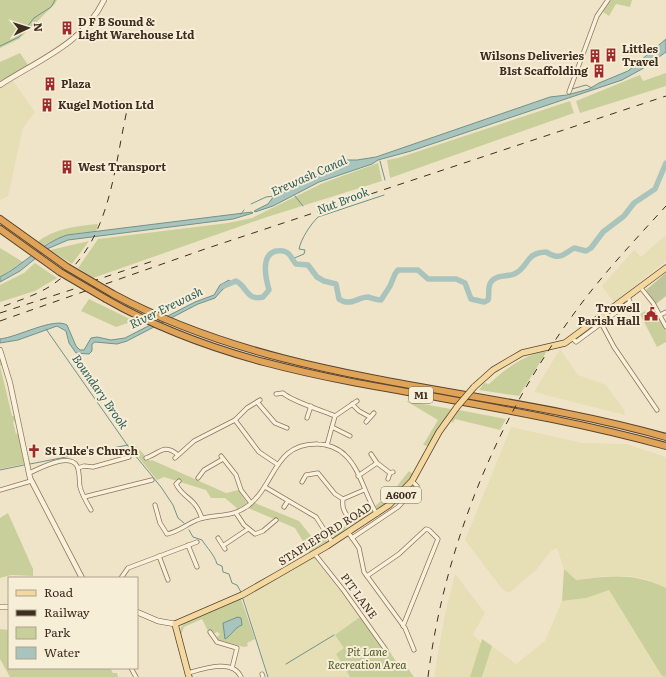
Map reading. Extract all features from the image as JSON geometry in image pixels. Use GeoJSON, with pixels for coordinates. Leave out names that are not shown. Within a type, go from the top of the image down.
{"type":"FeatureCollection","features":[{"type":"Feature","properties":{"kind":"highway","name":"M1"},"geometry":{"type":"LineString","coordinates":[[0,219],[47,254],[113,294],[144,310],[183,327],[238,347],[297,363],[560,412],[666,438]]}},
{"type":"Feature","properties":{"kind":"highway","name":"M1"},"geometry":{"type":"LineString","coordinates":[[0,229],[60,272],[106,299],[179,334],[226,352],[294,371],[538,416],[666,446]]}},
{"type":"Feature","properties":{"kind":"main road","name":"STAPLEFORD ROAD"},"geometry":{"type":"LineString","coordinates":[[175,624],[242,595],[377,514],[396,500],[412,481],[439,432],[457,407],[474,387],[493,370],[522,353],[560,345],[600,321],[666,268]]}},
{"type":"Feature","properties":{"kind":"main road"},"geometry":{"type":"LineString","coordinates":[[138,612],[162,622],[175,624],[188,675]]}},
{"type":"Feature","properties":{"kind":"street"},"geometry":{"type":"LineString","coordinates":[[0,85],[47,58],[79,34],[95,16],[104,0]]}},
{"type":"Feature","properties":{"kind":"street"},"geometry":{"type":"LineString","coordinates":[[569,92],[597,16],[608,0]]}},
{"type":"Feature","properties":{"kind":"street"},"geometry":{"type":"LineString","coordinates":[[641,288],[660,315],[666,327]]}},
{"type":"Feature","properties":{"kind":"street"},"geometry":{"type":"LineString","coordinates":[[660,315],[666,312]]}},
{"type":"Feature","properties":{"kind":"street"},"geometry":{"type":"LineString","coordinates":[[600,321],[614,347],[657,410]]}},
{"type":"Feature","properties":{"kind":"street"},"geometry":{"type":"LineString","coordinates":[[0,350],[10,383],[31,481],[81,577]]}},
{"type":"Feature","properties":{"kind":"street"},"geometry":{"type":"LineString","coordinates":[[283,393],[286,388]]}},
{"type":"Feature","properties":{"kind":"street"},"geometry":{"type":"LineString","coordinates":[[276,394],[283,393]]}},
{"type":"Feature","properties":{"kind":"street"},"geometry":{"type":"LineString","coordinates":[[283,393],[288,399],[311,406],[335,416]]}},
{"type":"Feature","properties":{"kind":"street"},"geometry":{"type":"LineString","coordinates":[[149,458],[164,449],[172,450],[176,456],[194,441],[234,420],[258,401],[275,425],[287,428]]}},
{"type":"Feature","properties":{"kind":"street"},"geometry":{"type":"LineString","coordinates":[[327,445],[335,416],[357,401]]}},
{"type":"Feature","properties":{"kind":"street"},"geometry":{"type":"LineString","coordinates":[[352,404],[359,411],[370,417]]}},
{"type":"Feature","properties":{"kind":"street"},"geometry":{"type":"LineString","coordinates":[[307,418],[311,406]]}},
{"type":"Feature","properties":{"kind":"street"},"geometry":{"type":"LineString","coordinates":[[366,422],[374,413]]}},
{"type":"Feature","properties":{"kind":"street"},"geometry":{"type":"LineString","coordinates":[[234,420],[259,452],[277,464]]}},
{"type":"Feature","properties":{"kind":"street"},"geometry":{"type":"LineString","coordinates":[[332,427],[350,436]]}},
{"type":"Feature","properties":{"kind":"street"},"geometry":{"type":"LineString","coordinates":[[163,537],[202,518],[227,516],[236,513],[251,503],[265,486],[277,464],[285,455],[297,447],[312,444],[327,445],[346,456],[377,514]]}},
{"type":"Feature","properties":{"kind":"street"},"geometry":{"type":"LineString","coordinates":[[371,454],[377,463],[391,472],[388,479]]}},
{"type":"Feature","properties":{"kind":"street"},"geometry":{"type":"LineString","coordinates":[[78,468],[93,466],[126,456]]}},
{"type":"Feature","properties":{"kind":"street"},"geometry":{"type":"LineString","coordinates":[[201,477],[204,470],[222,458],[236,475],[238,487],[251,503]]}},
{"type":"Feature","properties":{"kind":"street"},"geometry":{"type":"LineString","coordinates":[[29,473],[64,460],[73,462],[78,468],[80,488],[91,507]]}},
{"type":"Feature","properties":{"kind":"street"},"geometry":{"type":"LineString","coordinates":[[358,476],[377,463]]}},
{"type":"Feature","properties":{"kind":"street"},"geometry":{"type":"LineString","coordinates":[[302,482],[306,475],[317,473],[323,478],[328,489],[343,499]]}},
{"type":"Feature","properties":{"kind":"street"},"geometry":{"type":"LineString","coordinates":[[84,497],[149,479]]}},
{"type":"Feature","properties":{"kind":"street"},"geometry":{"type":"LineString","coordinates":[[172,480],[184,496],[195,504],[202,518]]}},
{"type":"Feature","properties":{"kind":"street"},"geometry":{"type":"LineString","coordinates":[[0,490],[31,481]]}},
{"type":"Feature","properties":{"kind":"street"},"geometry":{"type":"LineString","coordinates":[[176,484],[179,481]]}},
{"type":"Feature","properties":{"kind":"street","name":"STAPLEFORD ROAD"},"geometry":{"type":"LineString","coordinates":[[352,538],[403,503],[417,486],[412,481]]}},
{"type":"Feature","properties":{"kind":"street"},"geometry":{"type":"LineString","coordinates":[[265,486],[288,501],[304,508],[316,517],[332,542]]}},
{"type":"Feature","properties":{"kind":"street"},"geometry":{"type":"LineString","coordinates":[[343,499],[364,490]]}},
{"type":"Feature","properties":{"kind":"street"},"geometry":{"type":"LineString","coordinates":[[343,499],[342,505],[346,516]]}},
{"type":"Feature","properties":{"kind":"street"},"geometry":{"type":"LineString","coordinates":[[284,507],[288,501]]}},
{"type":"Feature","properties":{"kind":"street"},"geometry":{"type":"LineString","coordinates":[[162,508],[156,507],[160,522],[167,534]]}},
{"type":"Feature","properties":{"kind":"street"},"geometry":{"type":"LineString","coordinates":[[236,513],[248,529],[255,534],[258,534],[276,520]]}},
{"type":"Feature","properties":{"kind":"street"},"geometry":{"type":"LineString","coordinates":[[218,538],[224,547],[248,529]]}},
{"type":"Feature","properties":{"kind":"street"},"geometry":{"type":"LineString","coordinates":[[367,576],[399,554],[427,529],[438,541],[403,626]]}},
{"type":"Feature","properties":{"kind":"street"},"geometry":{"type":"LineString","coordinates":[[348,532],[359,548],[362,568],[403,626],[414,650]]}},
{"type":"Feature","properties":{"kind":"street"},"geometry":{"type":"LineString","coordinates":[[122,577],[128,568],[197,542]]}},
{"type":"Feature","properties":{"kind":"street"},"geometry":{"type":"LineString","coordinates":[[188,545],[196,567]]}},
{"type":"Feature","properties":{"kind":"street","name":"PIT LANE"},"geometry":{"type":"LineString","coordinates":[[314,553],[344,591],[386,650]]}},
{"type":"Feature","properties":{"kind":"street"},"geometry":{"type":"LineString","coordinates":[[159,556],[168,580]]}},
{"type":"Feature","properties":{"kind":"street"},"geometry":{"type":"LineString","coordinates":[[210,632],[213,638],[219,643],[243,649]]}},
{"type":"Feature","properties":{"kind":"street"},"geometry":{"type":"LineString","coordinates":[[213,638],[218,634]]}},
{"type":"Feature","properties":{"kind":"street"},"geometry":{"type":"LineString","coordinates":[[232,668],[237,648]]}},
{"type":"Feature","properties":{"kind":"street"},"geometry":{"type":"LineString","coordinates":[[188,675],[212,668],[232,668],[237,671],[240,677]]}},
{"type":"Feature","properties":{"kind":"shaded area"},"geometry":{"type":"Polygon","coordinates":[[[13,81],[35,112],[23,128],[8,196],[0,200],[0,89],[13,81]]]}},
{"type":"Feature","properties":{"kind":"shaded area"},"geometry":{"type":"Polygon","coordinates":[[[666,235],[666,261],[614,302],[602,286],[634,250],[641,257],[666,235]]]}},
{"type":"Feature","properties":{"kind":"shaded area"},"geometry":{"type":"Polygon","coordinates":[[[560,349],[578,375],[606,385],[624,410],[625,415],[534,392],[560,349]]]}},
{"type":"Feature","properties":{"kind":"shaded area"},"geometry":{"type":"Polygon","coordinates":[[[511,427],[582,443],[626,444],[666,457],[666,588],[646,579],[630,576],[607,576],[576,580],[564,569],[557,548],[551,551],[536,570],[509,593],[502,589],[465,540],[511,427]]]}},
{"type":"Feature","properties":{"kind":"shaded area"},"geometry":{"type":"Polygon","coordinates":[[[314,557],[360,617],[345,649],[336,654],[350,677],[269,677],[244,598],[314,557]]]}},
{"type":"Feature","properties":{"kind":"shaded area"},"geometry":{"type":"Polygon","coordinates":[[[455,574],[485,613],[473,634],[481,643],[470,677],[434,677],[444,619],[455,574]]]}},
{"type":"Feature","properties":{"kind":"shaded area"},"geometry":{"type":"Polygon","coordinates":[[[609,590],[663,677],[482,677],[492,646],[516,664],[545,641],[562,601],[586,598],[609,590]]]}},
{"type":"Feature","properties":{"kind":"green space"},"geometry":{"type":"Polygon","coordinates":[[[0,0],[57,0],[55,4],[19,39],[0,48],[0,0]]]}},
{"type":"Feature","properties":{"kind":"green space"},"geometry":{"type":"Polygon","coordinates":[[[611,0],[632,0],[630,7],[616,4],[609,16],[603,12],[611,0]]]}},
{"type":"Feature","properties":{"kind":"green space"},"geometry":{"type":"Polygon","coordinates":[[[20,53],[28,65],[0,82],[0,62],[20,53]]]}},
{"type":"Feature","properties":{"kind":"green space"},"geometry":{"type":"Polygon","coordinates":[[[666,73],[666,86],[580,113],[576,101],[640,75],[643,81],[666,73]]]}},
{"type":"Feature","properties":{"kind":"green space"},"geometry":{"type":"Polygon","coordinates":[[[570,101],[574,113],[390,178],[387,160],[398,158],[570,101]]]}},
{"type":"Feature","properties":{"kind":"green space"},"geometry":{"type":"Polygon","coordinates":[[[378,163],[382,181],[267,217],[93,278],[78,268],[98,239],[228,223],[252,218],[323,183],[378,163]]]}},
{"type":"Feature","properties":{"kind":"green space"},"geometry":{"type":"Polygon","coordinates":[[[98,224],[96,232],[68,235],[55,239],[43,246],[37,242],[44,237],[59,231],[74,227],[98,224]]]}},
{"type":"Feature","properties":{"kind":"green space"},"geometry":{"type":"Polygon","coordinates":[[[89,241],[72,264],[50,250],[89,241]]]}},
{"type":"Feature","properties":{"kind":"green space"},"geometry":{"type":"Polygon","coordinates":[[[0,248],[23,262],[0,277],[0,248]]]}},
{"type":"Feature","properties":{"kind":"green space"},"geometry":{"type":"Polygon","coordinates":[[[35,263],[57,278],[35,291],[0,302],[0,285],[24,273],[35,263]]]}},
{"type":"Feature","properties":{"kind":"green space"},"geometry":{"type":"Polygon","coordinates":[[[666,273],[666,296],[656,304],[646,290],[666,273]]]}},
{"type":"Feature","properties":{"kind":"green space"},"geometry":{"type":"Polygon","coordinates":[[[89,299],[134,321],[116,327],[81,311],[89,299]]]}},
{"type":"Feature","properties":{"kind":"green space"},"geometry":{"type":"Polygon","coordinates":[[[645,311],[650,321],[659,317],[666,331],[666,342],[657,347],[640,314],[645,311]]]}},
{"type":"Feature","properties":{"kind":"green space"},"geometry":{"type":"Polygon","coordinates":[[[547,351],[519,396],[479,390],[484,383],[489,384],[516,363],[531,355],[547,351]]]}},
{"type":"Feature","properties":{"kind":"green space"},"geometry":{"type":"Polygon","coordinates":[[[0,355],[3,365],[0,366],[0,355]]]}},
{"type":"Feature","properties":{"kind":"green space"},"geometry":{"type":"Polygon","coordinates":[[[0,366],[12,416],[16,416],[17,421],[13,422],[16,434],[19,433],[24,464],[0,469],[0,366]]]}},
{"type":"Feature","properties":{"kind":"green space"},"geometry":{"type":"Polygon","coordinates":[[[406,401],[451,409],[428,446],[423,445],[438,420],[406,401]]]}},
{"type":"Feature","properties":{"kind":"green space"},"geometry":{"type":"Polygon","coordinates":[[[459,410],[506,419],[500,430],[455,419],[453,423],[451,421],[459,410]]]}},
{"type":"Feature","properties":{"kind":"green space"},"geometry":{"type":"Polygon","coordinates":[[[136,446],[150,461],[152,460],[226,493],[238,490],[247,503],[238,509],[225,498],[211,498],[206,490],[164,477],[157,480],[131,448],[136,446]]]}},
{"type":"Feature","properties":{"kind":"green space"},"geometry":{"type":"Polygon","coordinates":[[[409,471],[413,474],[402,489],[391,500],[376,508],[375,506],[394,490],[409,471]]]}},
{"type":"Feature","properties":{"kind":"green space"},"geometry":{"type":"Polygon","coordinates":[[[255,503],[299,521],[315,541],[325,535],[327,542],[310,553],[295,528],[248,508],[255,503]]]}},
{"type":"Feature","properties":{"kind":"green space"},"geometry":{"type":"Polygon","coordinates":[[[371,509],[372,511],[370,514],[365,518],[350,525],[335,537],[331,535],[330,533],[371,509]]]}},
{"type":"Feature","properties":{"kind":"green space"},"geometry":{"type":"Polygon","coordinates":[[[8,513],[33,569],[33,576],[11,575],[0,578],[0,518],[8,513]]]}},
{"type":"Feature","properties":{"kind":"green space"},"geometry":{"type":"Polygon","coordinates":[[[313,557],[317,559],[317,561],[314,558],[241,599],[255,639],[247,643],[248,646],[244,647],[218,640],[217,637],[220,634],[217,632],[213,634],[211,630],[208,631],[202,619],[184,627],[181,635],[180,632],[182,626],[189,620],[313,557]]]}},
{"type":"Feature","properties":{"kind":"green space","name":"Pit Lane Recreation Area"},"geometry":{"type":"Polygon","coordinates":[[[320,563],[371,629],[370,631],[379,643],[385,650],[388,649],[397,663],[405,664],[414,677],[350,677],[336,654],[344,648],[335,635],[360,617],[320,563]]]}},
{"type":"Feature","properties":{"kind":"green space"},"geometry":{"type":"Polygon","coordinates":[[[564,569],[576,580],[622,576],[643,579],[666,588],[666,677],[662,676],[609,590],[586,598],[562,601],[564,569]]]}},
{"type":"Feature","properties":{"kind":"green space"},"geometry":{"type":"Polygon","coordinates":[[[0,629],[8,630],[8,669],[111,669],[113,673],[117,673],[118,677],[10,677],[0,659],[0,629]]]}},
{"type":"Feature","properties":{"kind":"green space"},"geometry":{"type":"Polygon","coordinates":[[[482,639],[492,646],[482,677],[470,677],[482,639]]]}},
{"type":"Feature","properties":{"kind":"water"},"geometry":{"type":"Polygon","coordinates":[[[666,39],[666,52],[642,69],[622,80],[411,151],[378,160],[372,164],[319,182],[273,206],[255,212],[254,211],[268,204],[274,196],[281,192],[324,171],[337,160],[357,160],[376,157],[550,97],[567,95],[589,89],[599,83],[628,71],[666,39]]]}},
{"type":"Feature","properties":{"kind":"water"},"geometry":{"type":"Polygon","coordinates":[[[253,213],[233,219],[68,240],[47,249],[20,271],[0,282],[0,277],[49,243],[67,235],[253,213]]]}},
{"type":"Feature","properties":{"kind":"water"},"geometry":{"type":"Polygon","coordinates":[[[229,280],[231,283],[215,298],[198,304],[127,341],[117,344],[95,342],[92,344],[92,351],[89,354],[76,353],[69,343],[66,331],[57,326],[18,340],[0,343],[0,339],[45,325],[61,323],[67,325],[76,346],[80,350],[84,350],[91,338],[97,337],[111,340],[125,338],[195,302],[214,295],[220,285],[229,280]]]}},
{"type":"Feature","properties":{"kind":"water"},"geometry":{"type":"Polygon","coordinates":[[[238,617],[241,618],[242,625],[225,639],[223,623],[238,617]]]}},
{"type":"Feature","properties":{"kind":"waterway"},"geometry":{"type":"LineString","coordinates":[[0,46],[19,37],[34,18],[51,7],[55,0]]}},
{"type":"Feature","properties":{"kind":"waterway"},"geometry":{"type":"LineString","coordinates":[[572,89],[586,85],[592,88]]}},
{"type":"Feature","properties":{"kind":"waterway","name":"Nut Brook"},"geometry":{"type":"LineString","coordinates":[[380,161],[385,180]]}},
{"type":"Feature","properties":{"kind":"waterway","name":"River Erewash"},"geometry":{"type":"LineString","coordinates":[[224,286],[236,281],[240,283],[253,297],[263,297],[269,290],[265,268],[268,257],[271,253],[276,251],[285,251],[296,264],[308,265],[317,277],[324,281],[336,284],[339,299],[343,301],[350,302],[364,297],[381,300],[398,270],[418,270],[428,279],[456,279],[465,283],[471,299],[484,302],[488,300],[489,286],[493,279],[514,274],[519,271],[534,255],[546,252],[554,256],[560,256],[574,248],[586,251],[591,248],[603,232],[624,216],[634,203],[655,189],[666,163]]}},
{"type":"Feature","properties":{"kind":"waterway","name":"Nut Brook"},"geometry":{"type":"LineString","coordinates":[[292,259],[304,254],[305,250],[299,249],[300,245],[306,232],[318,217],[384,195]]}},
{"type":"Feature","properties":{"kind":"waterway"},"geometry":{"type":"LineString","coordinates":[[251,204],[266,197],[275,196]]}},
{"type":"Feature","properties":{"kind":"waterway"},"geometry":{"type":"LineString","coordinates":[[295,196],[303,206]]}},
{"type":"Feature","properties":{"kind":"waterway","name":"Erewash Canal"},"geometry":{"type":"LineString","coordinates":[[241,214],[244,210]]}},
{"type":"Feature","properties":{"kind":"waterway","name":"Boundary Brook"},"geometry":{"type":"LineString","coordinates":[[46,329],[130,449],[161,487],[173,505],[178,518],[184,523]]}},
{"type":"Feature","properties":{"kind":"waterway"},"geometry":{"type":"LineString","coordinates":[[30,464],[128,445]]}},
{"type":"Feature","properties":{"kind":"waterway"},"geometry":{"type":"LineString","coordinates":[[0,470],[24,465]]}},
{"type":"Feature","properties":{"kind":"waterway","name":"Boundary Brook"},"geometry":{"type":"LineString","coordinates":[[189,530],[193,537],[202,540],[216,560],[217,564],[222,566],[223,572],[229,574],[232,583],[237,585],[241,592]]}},
{"type":"Feature","properties":{"kind":"waterway","name":"Boundary Brook"},"geometry":{"type":"LineString","coordinates":[[243,599],[268,677]]}},
{"type":"Feature","properties":{"kind":"waterway"},"geometry":{"type":"LineString","coordinates":[[286,664],[334,635]]}},
{"type":"Feature","properties":{"kind":"railway"},"geometry":{"type":"LineString","coordinates":[[0,321],[205,249],[666,96]]}},
{"type":"Feature","properties":{"kind":"railway"},"geometry":{"type":"LineString","coordinates":[[4,306],[46,289],[52,285],[71,269],[86,250],[98,229],[106,206],[127,110]]}},
{"type":"Feature","properties":{"kind":"railway"},"geometry":{"type":"LineString","coordinates":[[428,677],[446,582],[460,535],[496,444],[518,401],[543,359],[570,319],[604,275],[666,206]]}},
{"type":"Feature","properties":{"kind":"railway"},"geometry":{"type":"LineString","coordinates":[[78,286],[156,260]]}},
{"type":"Feature","properties":{"kind":"railway"},"geometry":{"type":"LineString","coordinates":[[0,313],[83,286]]}},
{"type":"Feature","properties":{"kind":"place","name":"D F B Sound & Light Warehouse Ltd"},"geometry":{"type":"Point","coordinates":[67,28]}},
{"type":"Feature","properties":{"kind":"place","name":"Littles Travel"},"geometry":{"type":"Point","coordinates":[611,55]}},
{"type":"Feature","properties":{"kind":"place","name":"Wilsons Deliveries"},"geometry":{"type":"Point","coordinates":[595,56]}},
{"type":"Feature","properties":{"kind":"place","name":"B1st Scaffolding"},"geometry":{"type":"Point","coordinates":[599,71]}},
{"type":"Feature","properties":{"kind":"place","name":"Plaza"},"geometry":{"type":"Point","coordinates":[50,84]}},
{"type":"Feature","properties":{"kind":"place","name":"Kugel Motion Ltd"},"geometry":{"type":"Point","coordinates":[47,105]}},
{"type":"Feature","properties":{"kind":"place","name":"West Transport"},"geometry":{"type":"Point","coordinates":[67,167]}},
{"type":"Feature","properties":{"kind":"place","name":"Trowell Parish Hall"},"geometry":{"type":"Point","coordinates":[651,314]}},
{"type":"Feature","properties":{"kind":"place","name":"St Luke's Church"},"geometry":{"type":"Point","coordinates":[34,451]}}]}
